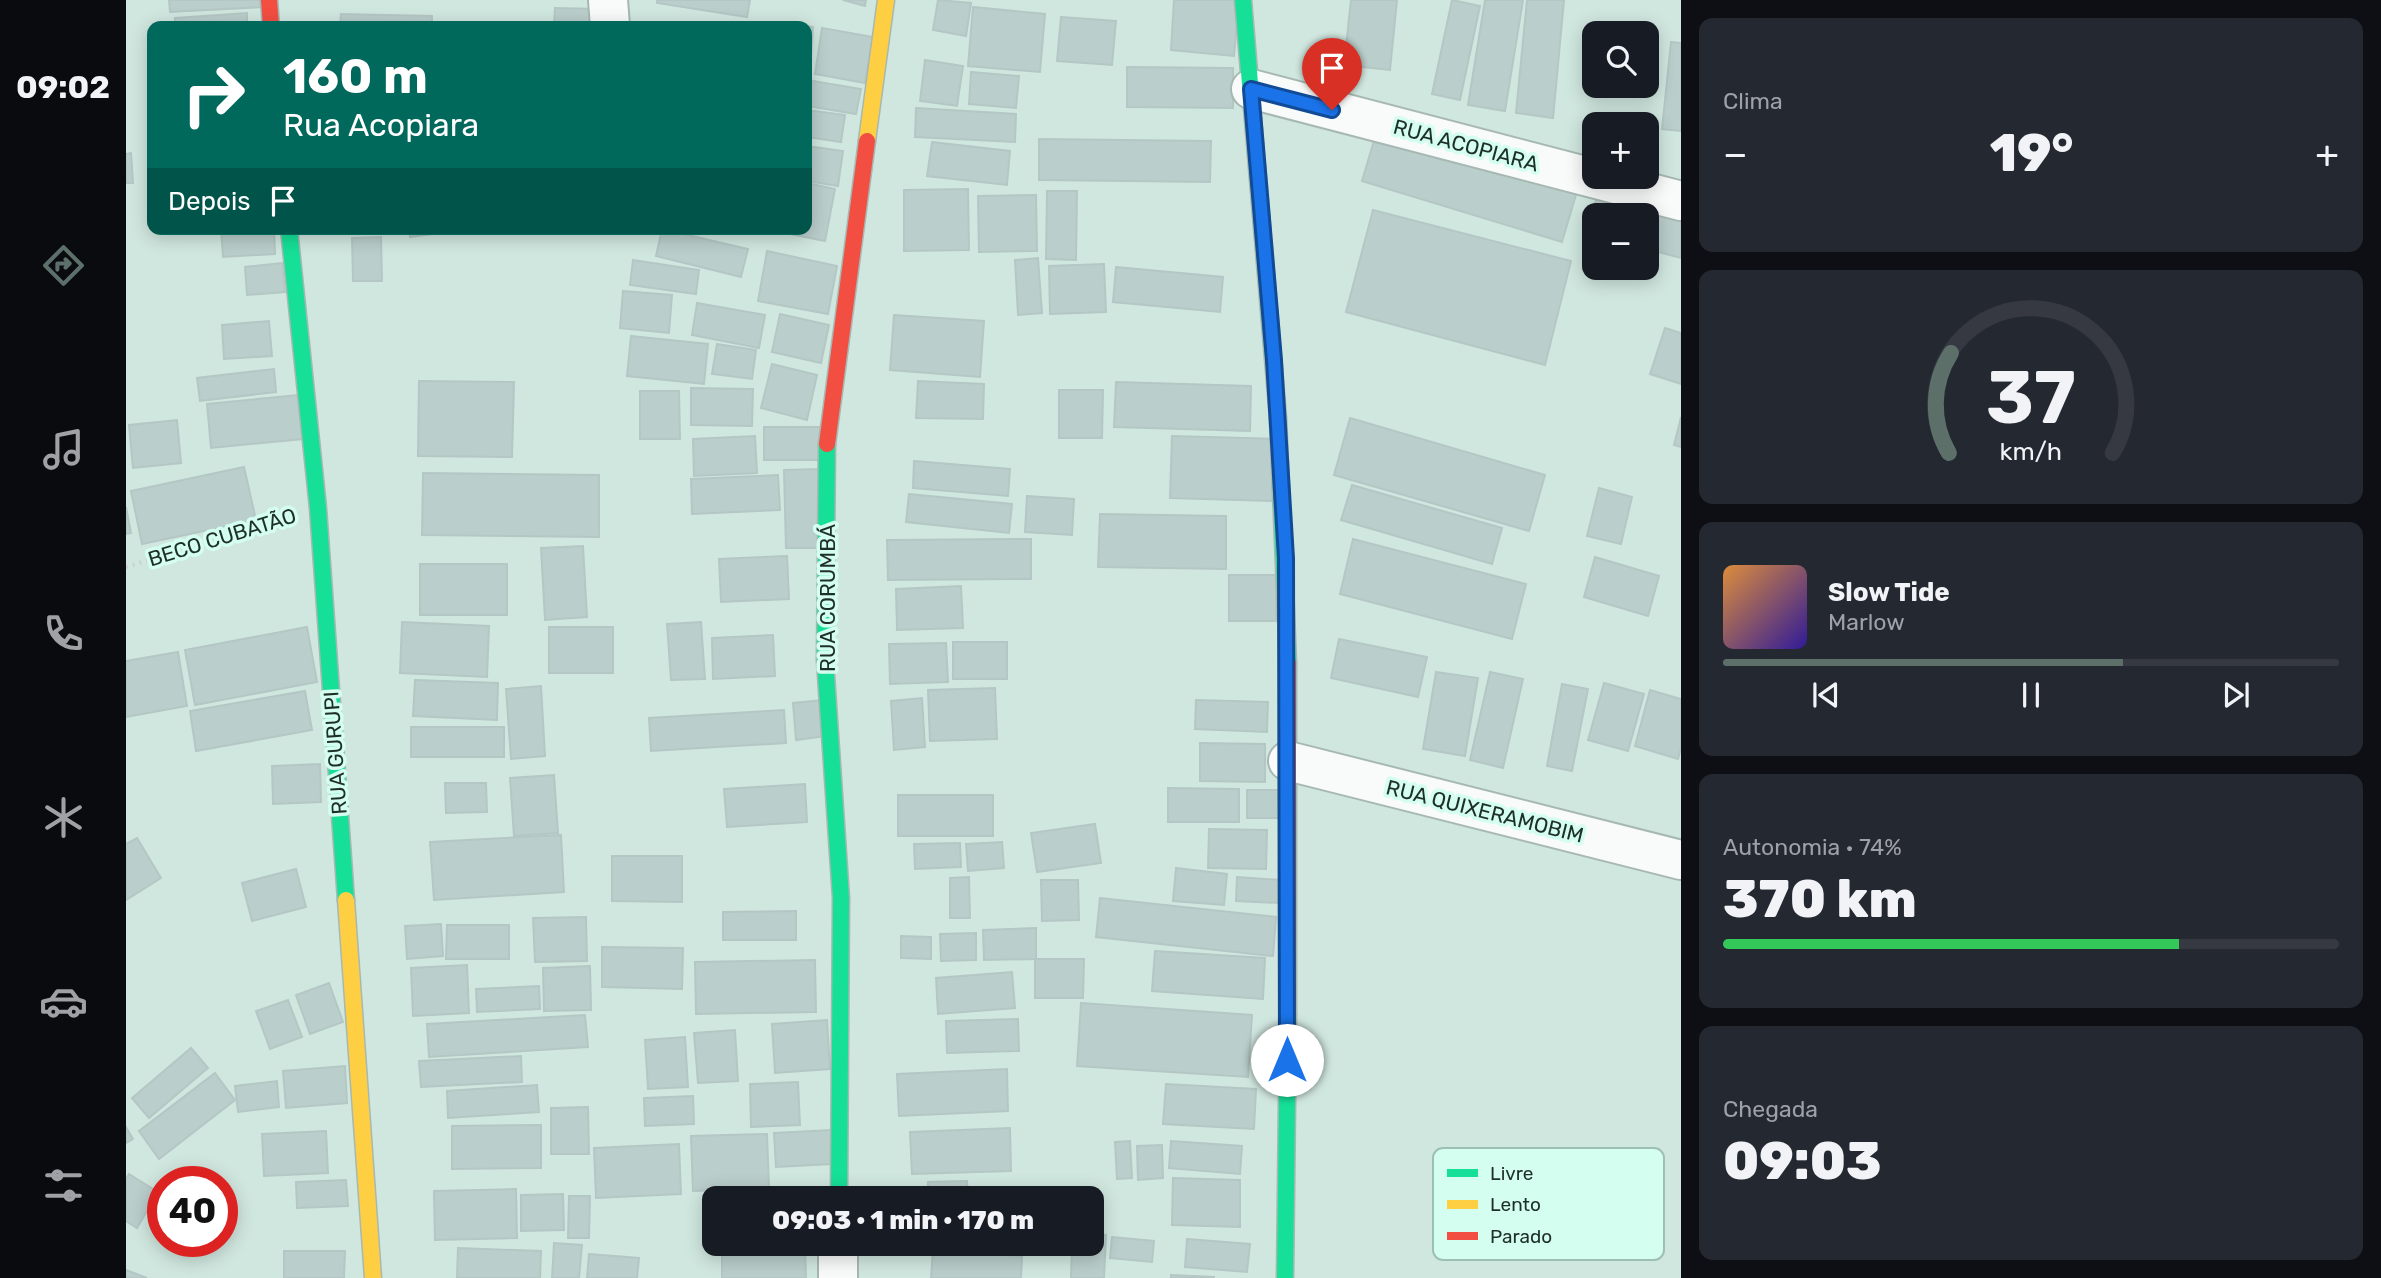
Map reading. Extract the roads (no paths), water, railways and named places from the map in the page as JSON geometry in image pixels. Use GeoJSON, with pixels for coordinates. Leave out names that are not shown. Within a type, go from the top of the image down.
{"type":"FeatureCollection","features":[{"type":"Feature","properties":{"kind":"street"},"geometry":{"type":"LineString","coordinates":[[269,0],[271,21]]}},
{"type":"Feature","properties":{"kind":"street"},"geometry":{"type":"LineString","coordinates":[[608,0],[610,21]]}},
{"type":"Feature","properties":{"kind":"street","name":"RUA CORUMBÁ"},"geometry":{"type":"LineString","coordinates":[[839,1186],[841,898],[825,660],[827,442],[886,0]]}},
{"type":"Feature","properties":{"kind":"street"},"geometry":{"type":"LineString","coordinates":[[1243,0],[1274,360],[1286,558],[1288,761],[1285,1278]]}},
{"type":"Feature","properties":{"kind":"street","name":"RUA ACOPIARA"},"geometry":{"type":"LineString","coordinates":[[1251,89],[1681,201]]}},
{"type":"Feature","properties":{"kind":"street","name":"RUA GURUPI"},"geometry":{"type":"LineString","coordinates":[[290,235],[318,508],[373,1278]]}},
{"type":"Feature","properties":{"kind":"street","name":"RUA QUIXERAMOBIM"},"geometry":{"type":"LineString","coordinates":[[1288,761],[1681,860]]}},
{"type":"Feature","properties":{"kind":"street"},"geometry":{"type":"LineString","coordinates":[[838,1256],[838,1278]]}}]}
